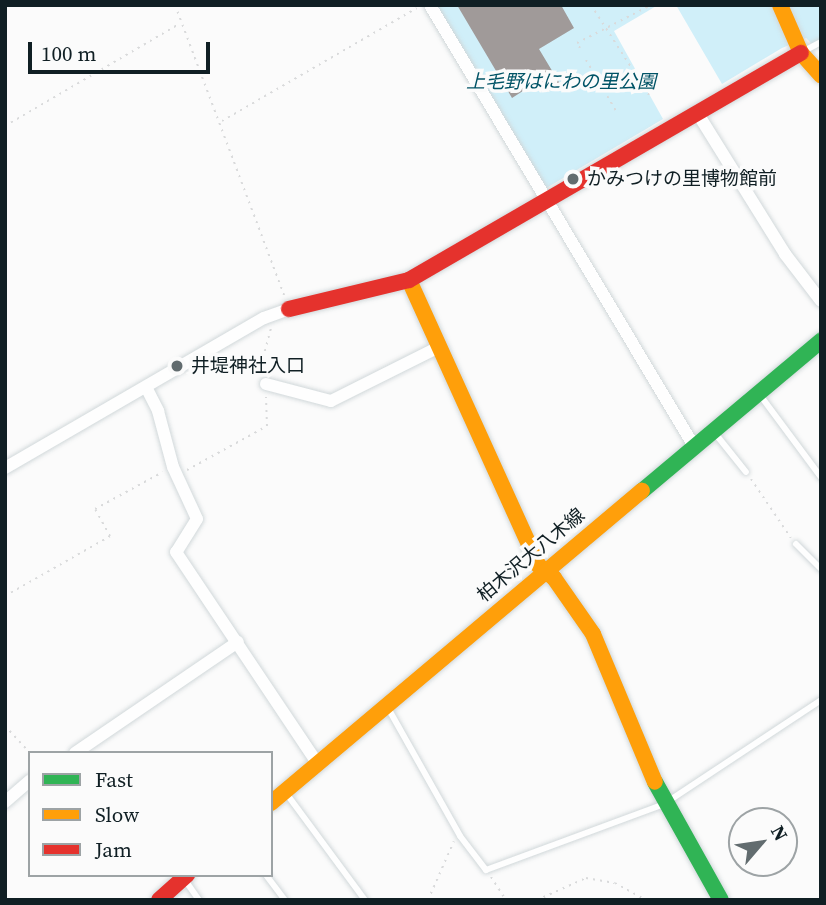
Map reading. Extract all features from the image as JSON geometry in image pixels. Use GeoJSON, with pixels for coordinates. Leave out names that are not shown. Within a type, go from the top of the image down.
{"type":"FeatureCollection","features":[{"type":"Feature","properties":{"kind":"street"},"geometry":{"type":"LineString","coordinates":[[430,5],[544,202],[695,447]]}},
{"type":"Feature","properties":{"kind":"street"},"geometry":{"type":"LineString","coordinates":[[780,5],[801,53],[821,75]]}},
{"type":"Feature","properties":{"kind":"street"},"geometry":{"type":"LineString","coordinates":[[5,468],[282,312],[409,280],[801,53]]}},
{"type":"Feature","properties":{"kind":"street"},"geometry":{"type":"LineString","coordinates":[[698,114],[785,254],[821,301]]}},
{"type":"Feature","properties":{"kind":"street"},"geometry":{"type":"LineString","coordinates":[[409,280],[538,565],[545,570],[593,634],[608,663],[664,804],[720,900]]}},
{"type":"Feature","properties":{"kind":"street","name":"柏木沢大八木線"},"geometry":{"type":"LineString","coordinates":[[273,801],[545,570],[760,395],[821,341]]}},
{"type":"Feature","properties":{"kind":"street"},"geometry":{"type":"LineString","coordinates":[[266,384],[331,401],[439,346]]}},
{"type":"Feature","properties":{"kind":"street"},"geometry":{"type":"LineString","coordinates":[[146,387],[158,411],[175,471],[197,519],[176,552],[317,763]]}},
{"type":"Feature","properties":{"kind":"street"},"geometry":{"type":"LineString","coordinates":[[78,751],[238,642]]}},
{"type":"Feature","properties":{"kind":"street"},"geometry":{"type":"LineString","coordinates":[[5,802],[28,782]]}},
{"type":"Feature","properties":{"kind":"street"},"geometry":{"type":"LineString","coordinates":[[159,900],[186,877]]}},
{"type":"Feature","properties":{"kind":"lane"},"geometry":{"type":"LineString","coordinates":[[801,53],[821,43]]}},
{"type":"Feature","properties":{"kind":"lane"},"geometry":{"type":"LineString","coordinates":[[760,395],[821,477]]}},
{"type":"Feature","properties":{"kind":"lane"},"geometry":{"type":"LineString","coordinates":[[714,432],[746,472]]}},
{"type":"Feature","properties":{"kind":"lane"},"geometry":{"type":"LineString","coordinates":[[796,544],[821,569]]}},
{"type":"Feature","properties":{"kind":"lane"},"geometry":{"type":"LineString","coordinates":[[386,704],[460,836],[486,870],[664,804],[821,700]]}},
{"type":"Feature","properties":{"kind":"lane"},"geometry":{"type":"LineString","coordinates":[[284,792],[365,900]]}},
{"type":"Feature","properties":{"kind":"lane"},"geometry":{"type":"LineString","coordinates":[[186,877],[199,900]]}},
{"type":"Feature","properties":{"kind":"lane"},"geometry":{"type":"LineString","coordinates":[[268,877],[285,900]]}},
{"type":"Feature","properties":{"kind":"path"},"geometry":{"type":"LineString","coordinates":[[5,596],[110,536],[95,509],[267,426],[263,358],[282,312],[221,121],[175,5]]}},
{"type":"Feature","properties":{"kind":"path"},"geometry":{"type":"LineString","coordinates":[[221,121],[422,5]]}},
{"type":"Feature","properties":{"kind":"path"},"geometry":{"type":"LineString","coordinates":[[591,5],[608,26],[649,95]]}},
{"type":"Feature","properties":{"kind":"path"},"geometry":{"type":"LineString","coordinates":[[580,48],[577,43],[652,5]]}},
{"type":"Feature","properties":{"kind":"path"},"geometry":{"type":"LineString","coordinates":[[5,127],[181,23]]}},
{"type":"Feature","properties":{"kind":"path"},"geometry":{"type":"LineString","coordinates":[[586,60],[616,111]]}},
{"type":"Feature","properties":{"kind":"path"},"geometry":{"type":"LineString","coordinates":[[746,472],[796,544]]}},
{"type":"Feature","properties":{"kind":"path"},"geometry":{"type":"LineString","coordinates":[[5,726],[28,752]]}},
{"type":"Feature","properties":{"kind":"path"},"geometry":{"type":"LineString","coordinates":[[428,900],[453,842],[460,836]]}},
{"type":"Feature","properties":{"kind":"path"},"geometry":{"type":"LineString","coordinates":[[486,870],[506,900]]}},
{"type":"Feature","properties":{"kind":"path"},"geometry":{"type":"LineString","coordinates":[[537,900],[586,878],[615,883],[646,900]]}},
{"type":"Feature","properties":{"kind":"green space","name":"上毛野はにわの里公園"},"geometry":{"type":"Polygon","coordinates":[[[434,5],[658,5],[614,31],[663,119],[543,190],[434,5]]]}},
{"type":"Feature","properties":{"kind":"green space","name":"上毛野はにわの里公園"},"geometry":{"type":"Polygon","coordinates":[[[676,5],[821,5],[821,39],[812,44],[806,38],[782,48],[722,84],[676,5]]]}},
{"type":"Feature","properties":{"kind":"building"},"geometry":{"type":"Polygon","coordinates":[[[457,5],[561,5],[574,28],[539,49],[560,84],[547,92],[540,80],[512,98],[457,5]]]}},
{"type":"Feature","properties":{"kind":"traffic: fast"},"geometry":{"type":"LineString","coordinates":[[642,491],[821,341]]}},
{"type":"Feature","properties":{"kind":"traffic: fast"},"geometry":{"type":"LineString","coordinates":[[655,782],[721,900]]}},
{"type":"Feature","properties":{"kind":"traffic: slow"},"geometry":{"type":"LineString","coordinates":[[780,5],[801,53],[821,75]]}},
{"type":"Feature","properties":{"kind":"traffic: slow"},"geometry":{"type":"LineString","coordinates":[[409,280],[538,565],[554,578],[593,634],[655,782]]}},
{"type":"Feature","properties":{"kind":"traffic: slow"},"geometry":{"type":"LineString","coordinates":[[273,801],[642,491]]}},
{"type":"Feature","properties":{"kind":"traffic: jam"},"geometry":{"type":"LineString","coordinates":[[289,309],[409,280],[801,53]]}},
{"type":"Feature","properties":{"kind":"traffic: jam"},"geometry":{"type":"LineString","coordinates":[[159,900],[185,877]]}},
{"type":"Feature","properties":{"kind":"place","name":"かみつけの里博物館前"},"geometry":{"type":"Point","coordinates":[573,179]}},
{"type":"Feature","properties":{"kind":"place","name":"井堤神社入口"},"geometry":{"type":"Point","coordinates":[177,366]}}]}
